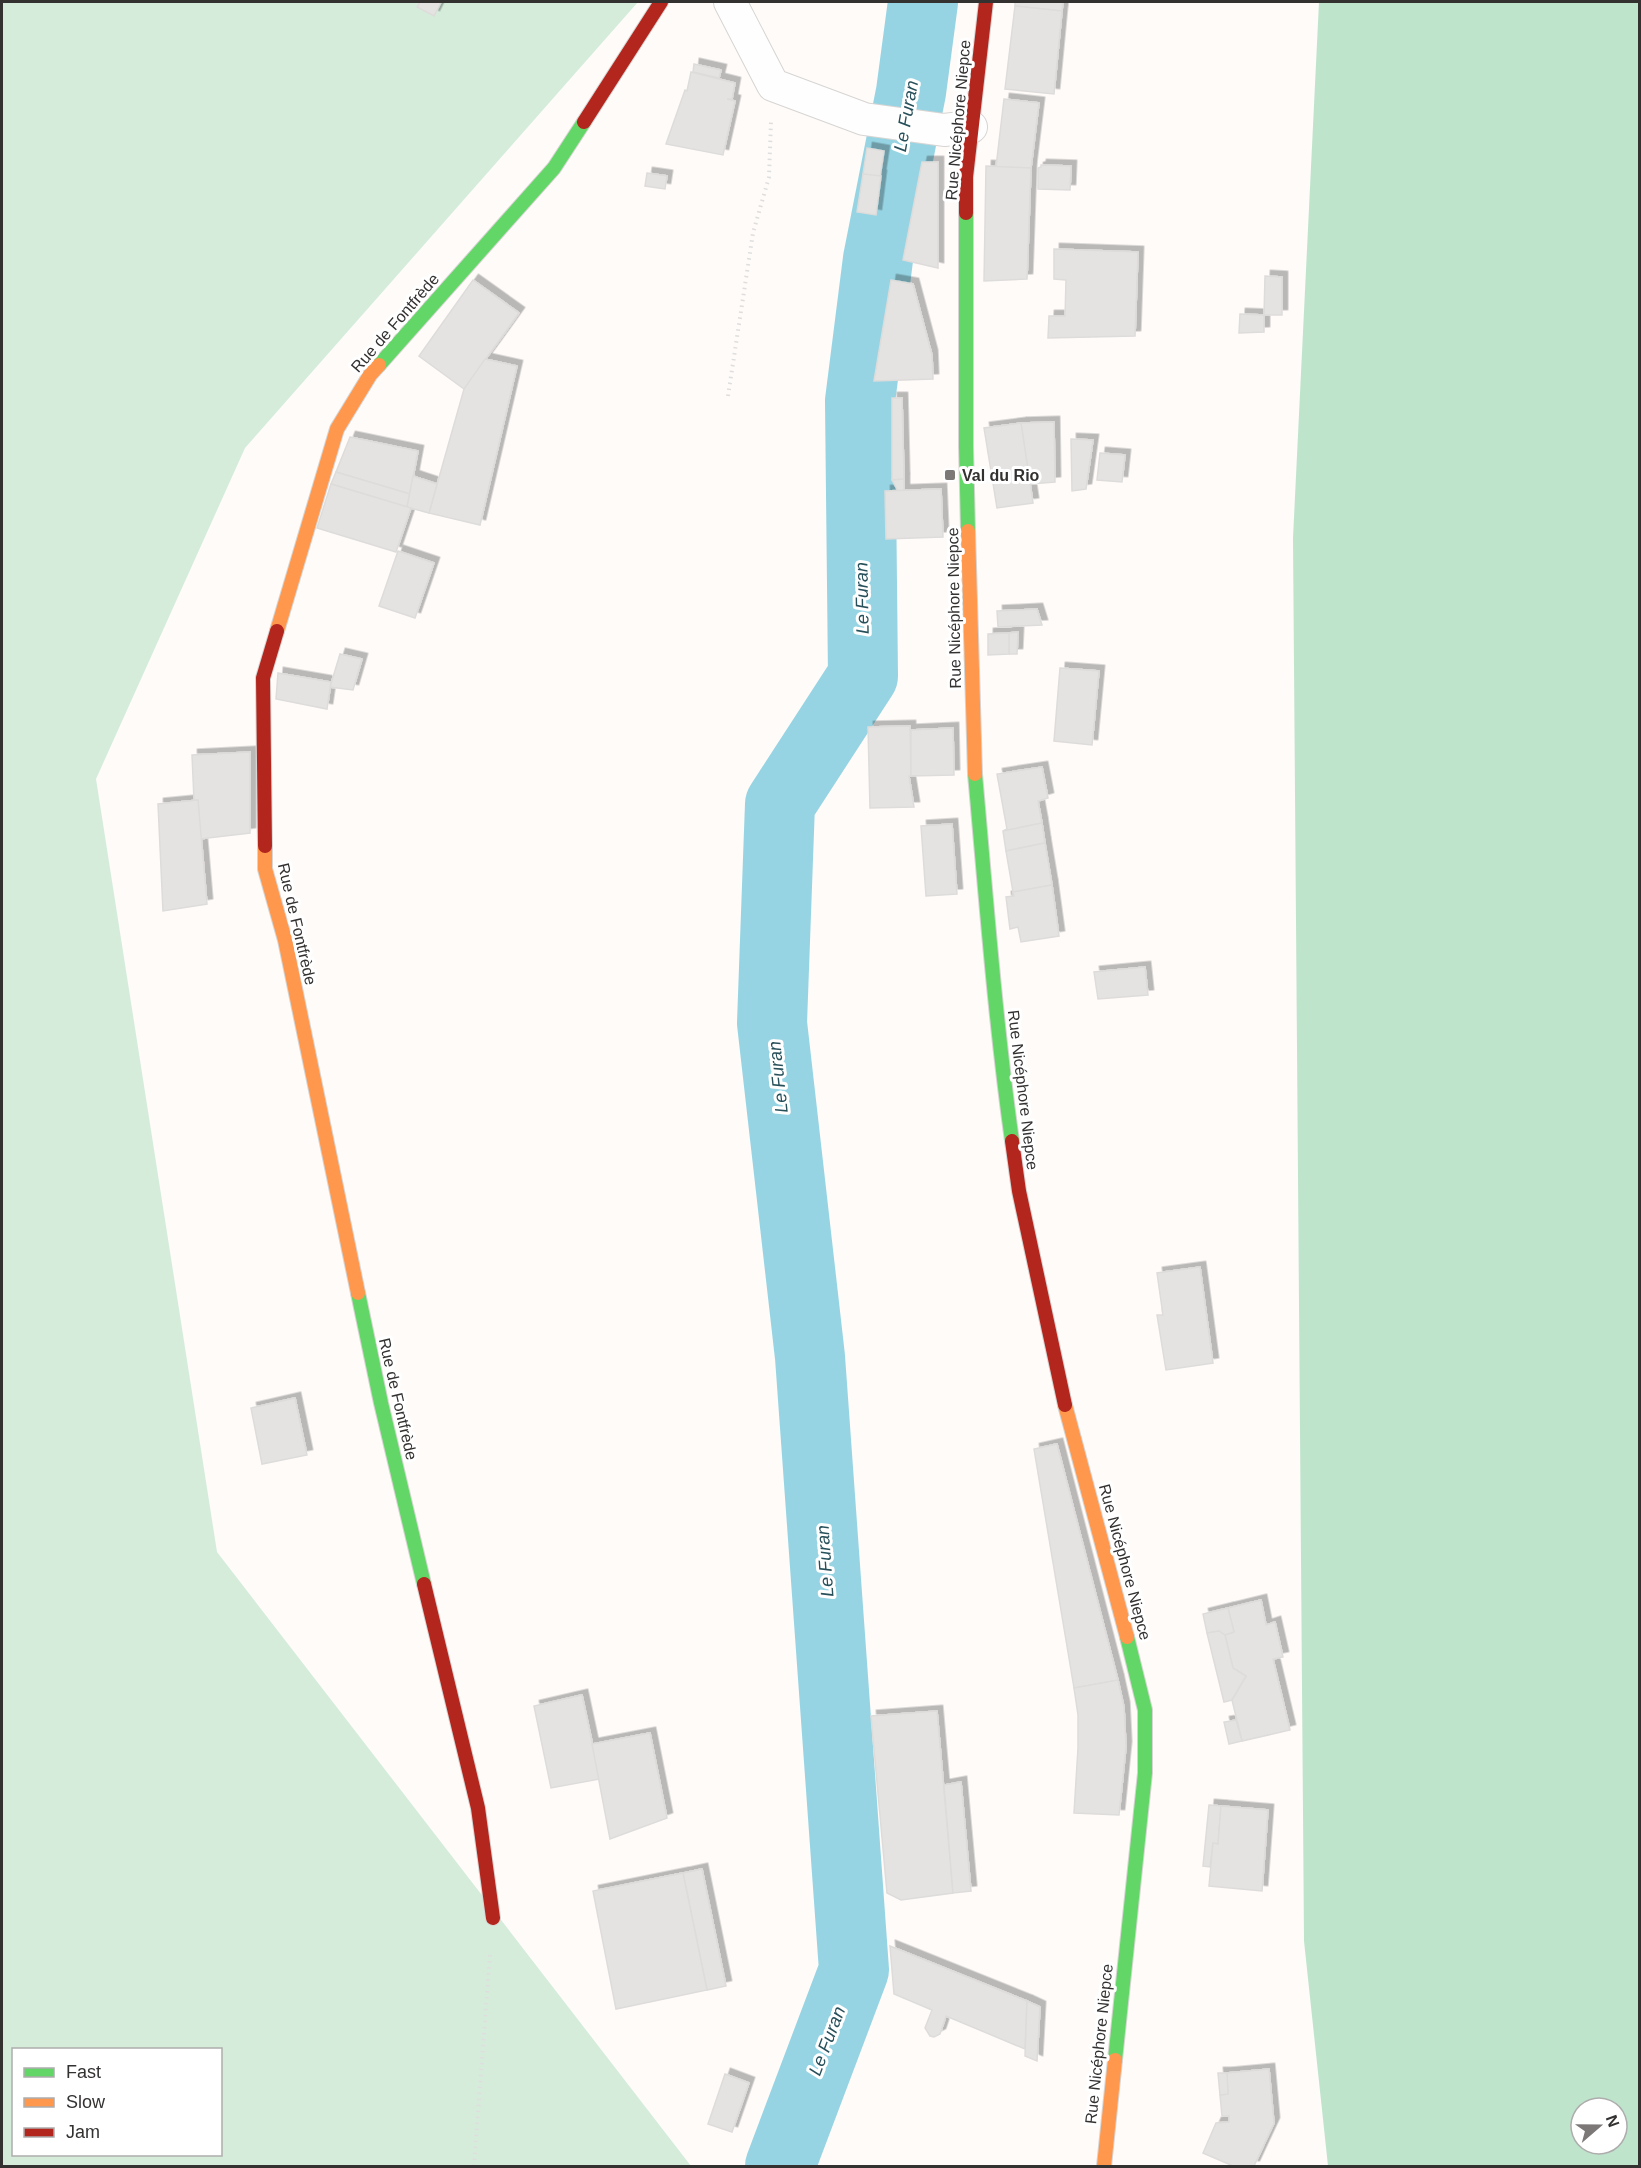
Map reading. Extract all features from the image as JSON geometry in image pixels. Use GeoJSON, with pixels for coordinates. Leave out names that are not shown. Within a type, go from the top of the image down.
{"type":"FeatureCollection","features":[{"type":"Feature","properties":{"kind":"street","name":"Rue de Fontfrède"},"geometry":{"type":"LineString","coordinates":[[493,1918],[478,1808],[381,1403],[285,940],[265,869],[263,678],[337,429],[370,375],[554,168],[661,2]]}},
{"type":"Feature","properties":{"kind":"street"},"geometry":{"type":"LineString","coordinates":[[730,2],[773,85],[864,119],[957,129]]}},
{"type":"Feature","properties":{"kind":"street","name":"Rue Nicéphore Niepce"},"geometry":{"type":"LineString","coordinates":[[986,2],[957,129],[966,177],[966,446],[974,761],[1001,1055],[1019,1191],[1061,1389],[1110,1567],[1145,1710],[1145,1773],[1104,2166]]}},
{"type":"Feature","properties":{"kind":"path"},"geometry":{"type":"LineString","coordinates":[[728,396],[753,233],[769,177],[773,85]]}},
{"type":"Feature","properties":{"kind":"path"},"geometry":{"type":"LineString","coordinates":[[474,2166],[493,1918]]}},
{"type":"Feature","properties":{"kind":"green space"},"geometry":{"type":"Polygon","coordinates":[[[2,2],[638,2],[245,448],[96,779],[217,1552],[691,2166],[2,2166],[2,2]]]}},
{"type":"Feature","properties":{"kind":"green space"},"geometry":{"type":"Polygon","coordinates":[[[1319,2],[1639,2],[1639,2166],[1328,2166],[1304,1941],[1293,538],[1319,2]]]}},
{"type":"Feature","properties":{"kind":"building"},"geometry":{"type":"Polygon","coordinates":[[[420,2],[441,2],[434,16],[417,7],[420,2]]]}},
{"type":"Feature","properties":{"kind":"building"},"geometry":{"type":"Polygon","coordinates":[[[1015,2],[1063,2],[1062,11],[1015,6],[1015,2]]]}},
{"type":"Feature","properties":{"kind":"building"},"geometry":{"type":"Polygon","coordinates":[[[1015,6],[1062,11],[1054,94],[1005,89],[1015,6]]]}},
{"type":"Feature","properties":{"kind":"building"},"geometry":{"type":"Polygon","coordinates":[[[694,64],[721,70],[719,78],[693,72],[694,64]]]}},
{"type":"Feature","properties":{"kind":"building"},"geometry":{"type":"Polygon","coordinates":[[[691,72],[735,83],[732,99],[727,99],[735,101],[723,155],[666,144],[685,90],[687,91],[691,72]]]}},
{"type":"Feature","properties":{"kind":"building"},"geometry":{"type":"Polygon","coordinates":[[[1004,99],[1039,103],[1031,168],[996,167],[1004,99]]]}},
{"type":"Feature","properties":{"kind":"building"},"geometry":{"type":"Polygon","coordinates":[[[867,148],[884,151],[880,177],[863,174],[867,148]]]}},
{"type":"Feature","properties":{"kind":"building"},"geometry":{"type":"Polygon","coordinates":[[[922,162],[938,162],[938,268],[903,260],[922,162]]]}},
{"type":"Feature","properties":{"kind":"building"},"geometry":{"type":"Polygon","coordinates":[[[1041,165],[1071,166],[1070,190],[1038,189],[1038,168],[1041,165]]]}},
{"type":"Feature","properties":{"kind":"building"},"geometry":{"type":"Polygon","coordinates":[[[986,166],[1031,168],[1027,279],[984,281],[986,166]]]}},
{"type":"Feature","properties":{"kind":"building"},"geometry":{"type":"Polygon","coordinates":[[[647,173],[667,176],[665,189],[645,186],[647,173]]]}},
{"type":"Feature","properties":{"kind":"building"},"geometry":{"type":"Polygon","coordinates":[[[863,174],[881,176],[876,215],[857,212],[863,174]]]}},
{"type":"Feature","properties":{"kind":"building"},"geometry":{"type":"Polygon","coordinates":[[[1054,249],[1138,252],[1135,336],[1048,338],[1049,316],[1065,316],[1066,280],[1054,279],[1054,249]]]}},
{"type":"Feature","properties":{"kind":"building"},"geometry":{"type":"Polygon","coordinates":[[[1265,276],[1282,277],[1282,315],[1264,315],[1265,276]]]}},
{"type":"Feature","properties":{"kind":"building"},"geometry":{"type":"Polygon","coordinates":[[[473,280],[519,313],[464,389],[419,356],[473,280]]]}},
{"type":"Feature","properties":{"kind":"building"},"geometry":{"type":"Polygon","coordinates":[[[891,280],[913,284],[932,355],[933,379],[874,381],[891,280]]]}},
{"type":"Feature","properties":{"kind":"building"},"geometry":{"type":"Polygon","coordinates":[[[1240,314],[1264,315],[1264,332],[1239,333],[1240,314]]]}},
{"type":"Feature","properties":{"kind":"building"},"geometry":{"type":"Polygon","coordinates":[[[485,359],[517,366],[480,525],[429,513],[464,389],[485,359]]]}},
{"type":"Feature","properties":{"kind":"building"},"geometry":{"type":"Polygon","coordinates":[[[892,398],[902,398],[904,479],[892,480],[892,398]]]}},
{"type":"Feature","properties":{"kind":"building"},"geometry":{"type":"Polygon","coordinates":[[[1054,422],[1055,482],[1030,484],[1021,423],[1054,422]]]}},
{"type":"Feature","properties":{"kind":"building"},"geometry":{"type":"Polygon","coordinates":[[[1021,423],[1033,503],[997,508],[984,428],[1021,423]]]}},
{"type":"Feature","properties":{"kind":"building"},"geometry":{"type":"Polygon","coordinates":[[[350,437],[418,451],[410,494],[336,472],[350,437]]]}},
{"type":"Feature","properties":{"kind":"building"},"geometry":{"type":"Polygon","coordinates":[[[1071,439],[1093,440],[1086,489],[1072,491],[1071,439]]]}},
{"type":"Feature","properties":{"kind":"building"},"geometry":{"type":"Polygon","coordinates":[[[1100,453],[1125,455],[1122,482],[1097,480],[1100,453]]]}},
{"type":"Feature","properties":{"kind":"building"},"geometry":{"type":"Polygon","coordinates":[[[336,472],[410,494],[407,507],[331,484],[336,472]]]}},
{"type":"Feature","properties":{"kind":"building"},"geometry":{"type":"Polygon","coordinates":[[[413,476],[437,484],[429,513],[407,507],[413,476]]]}},
{"type":"Feature","properties":{"kind":"building"},"geometry":{"type":"Polygon","coordinates":[[[904,479],[904,491],[898,491],[892,480],[904,479]]]}},
{"type":"Feature","properties":{"kind":"building"},"geometry":{"type":"Polygon","coordinates":[[[331,484],[411,508],[396,552],[317,528],[331,484]]]}},
{"type":"Feature","properties":{"kind":"building"},"geometry":{"type":"Polygon","coordinates":[[[941,489],[943,537],[886,539],[885,491],[941,489]]]}},
{"type":"Feature","properties":{"kind":"building"},"geometry":{"type":"Polygon","coordinates":[[[398,551],[434,563],[415,618],[379,606],[398,551]]]}},
{"type":"Feature","properties":{"kind":"building"},"geometry":{"type":"Polygon","coordinates":[[[1037,609],[1042,625],[998,627],[997,611],[1037,609]]]}},
{"type":"Feature","properties":{"kind":"building"},"geometry":{"type":"Polygon","coordinates":[[[1018,632],[1017,654],[1009,654],[1009,633],[1018,632]]]}},
{"type":"Feature","properties":{"kind":"building"},"geometry":{"type":"Polygon","coordinates":[[[1009,633],[1009,654],[988,655],[988,634],[1009,633]]]}},
{"type":"Feature","properties":{"kind":"building"},"geometry":{"type":"Polygon","coordinates":[[[340,654],[362,659],[353,690],[330,687],[340,654]]]}},
{"type":"Feature","properties":{"kind":"building"},"geometry":{"type":"Polygon","coordinates":[[[1060,668],[1099,671],[1092,745],[1054,741],[1060,668]]]}},
{"type":"Feature","properties":{"kind":"building"},"geometry":{"type":"Polygon","coordinates":[[[278,673],[331,682],[327,709],[276,699],[278,673]]]}},
{"type":"Feature","properties":{"kind":"building"},"geometry":{"type":"Polygon","coordinates":[[[910,726],[911,776],[909,776],[914,807],[870,808],[868,727],[910,726]]]}},
{"type":"Feature","properties":{"kind":"building"},"geometry":{"type":"Polygon","coordinates":[[[953,728],[954,775],[911,776],[911,730],[953,728]]]}},
{"type":"Feature","properties":{"kind":"building"},"geometry":{"type":"Polygon","coordinates":[[[250,752],[250,833],[200,839],[198,800],[194,800],[192,755],[250,752]]]}},
{"type":"Feature","properties":{"kind":"building"},"geometry":{"type":"Polygon","coordinates":[[[1042,767],[1048,798],[1038,801],[1042,823],[1003,831],[1007,829],[997,774],[1042,767]]]}},
{"type":"Feature","properties":{"kind":"building"},"geometry":{"type":"Polygon","coordinates":[[[198,800],[207,904],[163,911],[158,804],[198,800]]]}},
{"type":"Feature","properties":{"kind":"building"},"geometry":{"type":"Polygon","coordinates":[[[1042,823],[1045,843],[1006,851],[1003,831],[1042,823]]]}},
{"type":"Feature","properties":{"kind":"building"},"geometry":{"type":"Polygon","coordinates":[[[952,824],[957,894],[926,896],[921,826],[952,824]]]}},
{"type":"Feature","properties":{"kind":"building"},"geometry":{"type":"Polygon","coordinates":[[[1045,843],[1052,885],[1013,892],[1006,851],[1045,843]]]}},
{"type":"Feature","properties":{"kind":"building"},"geometry":{"type":"Polygon","coordinates":[[[1052,885],[1059,936],[1021,942],[1018,927],[1010,929],[1006,897],[1014,896],[1013,892],[1052,885]]]}},
{"type":"Feature","properties":{"kind":"building"},"geometry":{"type":"Polygon","coordinates":[[[1145,967],[1148,995],[1098,999],[1094,972],[1145,967]]]}},
{"type":"Feature","properties":{"kind":"building"},"geometry":{"type":"Polygon","coordinates":[[[1200,1267],[1213,1363],[1166,1370],[1157,1315],[1163,1315],[1157,1273],[1200,1267]]]}},
{"type":"Feature","properties":{"kind":"building"},"geometry":{"type":"Polygon","coordinates":[[[295,1398],[307,1455],[262,1464],[251,1408],[295,1398]]]}},
{"type":"Feature","properties":{"kind":"building"},"geometry":{"type":"Polygon","coordinates":[[[1057,1444],[1118,1680],[1074,1688],[1034,1449],[1057,1444]]]}},
{"type":"Feature","properties":{"kind":"building"},"geometry":{"type":"Polygon","coordinates":[[[1261,1600],[1266,1625],[1275,1622],[1283,1657],[1273,1659],[1290,1730],[1242,1741],[1232,1700],[1246,1676],[1233,1668],[1225,1635],[1234,1632],[1228,1608],[1261,1600]]]}},
{"type":"Feature","properties":{"kind":"building"},"geometry":{"type":"Polygon","coordinates":[[[1228,1608],[1234,1632],[1225,1635],[1219,1631],[1207,1633],[1203,1614],[1228,1608]]]}},
{"type":"Feature","properties":{"kind":"building"},"geometry":{"type":"Polygon","coordinates":[[[1219,1631],[1225,1635],[1233,1668],[1246,1676],[1232,1700],[1224,1702],[1207,1633],[1219,1631]]]}},
{"type":"Feature","properties":{"kind":"building"},"geometry":{"type":"Polygon","coordinates":[[[1118,1680],[1124,1707],[1126,1747],[1119,1815],[1074,1813],[1078,1715],[1074,1688],[1118,1680]]]}},
{"type":"Feature","properties":{"kind":"building"},"geometry":{"type":"Polygon","coordinates":[[[582,1695],[600,1779],[551,1788],[534,1706],[582,1695]]]}},
{"type":"Feature","properties":{"kind":"building"},"geometry":{"type":"Polygon","coordinates":[[[937,1711],[953,1893],[901,1900],[887,1893],[871,1716],[937,1711]]]}},
{"type":"Feature","properties":{"kind":"building"},"geometry":{"type":"Polygon","coordinates":[[[1236,1720],[1242,1741],[1229,1744],[1224,1722],[1236,1720]]]}},
{"type":"Feature","properties":{"kind":"building"},"geometry":{"type":"Polygon","coordinates":[[[650,1733],[667,1818],[610,1839],[592,1744],[650,1733]]]}},
{"type":"Feature","properties":{"kind":"building"},"geometry":{"type":"Polygon","coordinates":[[[961,1782],[971,1891],[953,1893],[944,1785],[961,1782]]]}},
{"type":"Feature","properties":{"kind":"building"},"geometry":{"type":"Polygon","coordinates":[[[1209,1805],[1221,1806],[1218,1844],[1213,1843],[1210,1867],[1203,1866],[1209,1805]]]}},
{"type":"Feature","properties":{"kind":"building"},"geometry":{"type":"Polygon","coordinates":[[[1221,1806],[1268,1810],[1262,1891],[1209,1886],[1213,1843],[1218,1844],[1221,1806]]]}},
{"type":"Feature","properties":{"kind":"building"},"geometry":{"type":"Polygon","coordinates":[[[702,1869],[726,1986],[707,1990],[683,1873],[702,1869]]]}},
{"type":"Feature","properties":{"kind":"building"},"geometry":{"type":"Polygon","coordinates":[[[683,1873],[707,1990],[616,2009],[593,1891],[683,1873]]]}},
{"type":"Feature","properties":{"kind":"building"},"geometry":{"type":"Polygon","coordinates":[[[890,1946],[1027,2001],[1025,2049],[946,2016],[940,2034],[930,2036],[925,2028],[932,2010],[894,1994],[890,1946]]]}},
{"type":"Feature","properties":{"kind":"building"},"geometry":{"type":"Polygon","coordinates":[[[1027,2001],[1040,2007],[1037,2061],[1025,2056],[1027,2001]]]}},
{"type":"Feature","properties":{"kind":"building"},"geometry":{"type":"Polygon","coordinates":[[[1269,2069],[1274,2123],[1254,2166],[1233,2166],[1203,2153],[1216,2123],[1229,2122],[1229,2116],[1222,2116],[1220,2095],[1228,2094],[1227,2073],[1269,2069]]]}},
{"type":"Feature","properties":{"kind":"building"},"geometry":{"type":"Polygon","coordinates":[[[1218,2073],[1227,2073],[1228,2094],[1220,2095],[1218,2073]]]}},
{"type":"Feature","properties":{"kind":"building"},"geometry":{"type":"Polygon","coordinates":[[[725,2074],[749,2083],[732,2132],[708,2124],[725,2074]]]}},
{"type":"Feature","properties":{"kind":"waterway","name":"Le Furan"},"geometry":{"type":"LineString","coordinates":[[780,2166],[854,1970],[810,1357],[772,1023],[780,804],[863,676],[860,401],[878,259],[911,92],[923,2]]}},
{"type":"Feature","properties":{"kind":"traffic: fast"},"geometry":{"type":"LineString","coordinates":[[379,365],[554,168],[584,122]]}},
{"type":"Feature","properties":{"kind":"traffic: fast"},"geometry":{"type":"LineString","coordinates":[[966,213],[968,531]]}},
{"type":"Feature","properties":{"kind":"traffic: fast"},"geometry":{"type":"LineString","coordinates":[[975,774],[996,1004],[1012,1141]]}},
{"type":"Feature","properties":{"kind":"traffic: fast"},"geometry":{"type":"LineString","coordinates":[[358,1293],[381,1403],[424,1584]]}},
{"type":"Feature","properties":{"kind":"traffic: fast"},"geometry":{"type":"LineString","coordinates":[[1115,2060],[1145,1773],[1145,1710],[1127,1637]]}},
{"type":"Feature","properties":{"kind":"traffic: slow"},"geometry":{"type":"LineString","coordinates":[[277,631],[337,429],[370,375],[379,365]]}},
{"type":"Feature","properties":{"kind":"traffic: slow"},"geometry":{"type":"LineString","coordinates":[[968,531],[975,774]]}},
{"type":"Feature","properties":{"kind":"traffic: slow"},"geometry":{"type":"LineString","coordinates":[[265,846],[265,869],[285,940],[358,1293]]}},
{"type":"Feature","properties":{"kind":"traffic: slow"},"geometry":{"type":"LineString","coordinates":[[1065,1405],[1127,1637]]}},
{"type":"Feature","properties":{"kind":"traffic: slow"},"geometry":{"type":"LineString","coordinates":[[1104,2166],[1115,2060]]}},
{"type":"Feature","properties":{"kind":"traffic: jam"},"geometry":{"type":"LineString","coordinates":[[584,122],[661,2]]}},
{"type":"Feature","properties":{"kind":"traffic: jam"},"geometry":{"type":"LineString","coordinates":[[966,213],[966,177],[986,2]]}},
{"type":"Feature","properties":{"kind":"traffic: jam"},"geometry":{"type":"LineString","coordinates":[[265,846],[263,678],[277,631]]}},
{"type":"Feature","properties":{"kind":"traffic: jam"},"geometry":{"type":"LineString","coordinates":[[1012,1141],[1019,1191],[1065,1405]]}},
{"type":"Feature","properties":{"kind":"traffic: jam"},"geometry":{"type":"LineString","coordinates":[[424,1584],[478,1808],[493,1918]]}},
{"type":"Feature","properties":{"kind":"place","name":"Val du Rio"},"geometry":{"type":"Point","coordinates":[950,475]}}]}
